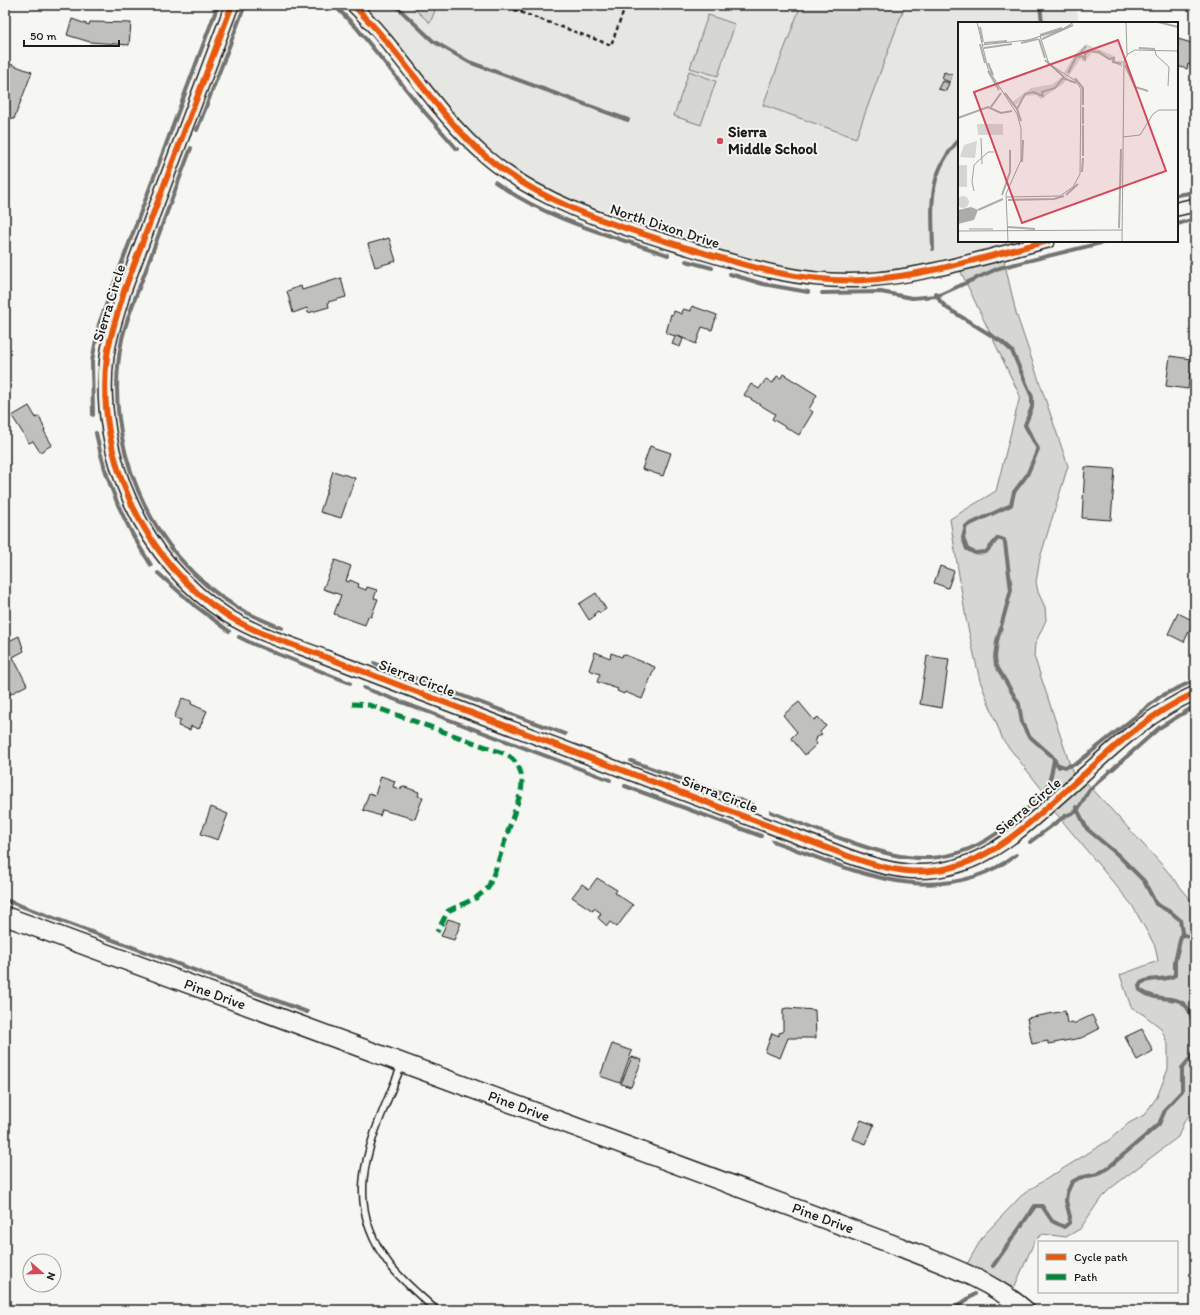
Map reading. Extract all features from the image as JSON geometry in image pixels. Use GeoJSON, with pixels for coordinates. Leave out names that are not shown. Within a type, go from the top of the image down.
{"type":"FeatureCollection","features":[{"type":"Feature","properties":{"kind":"main road","name":"Pine Drive"},"geometry":{"type":"LineString","coordinates":[[5,916],[947,1265],[991,1286],[1025,1310]]}},
{"type":"Feature","properties":{"kind":"street","name":"Sierra Circle"},"geometry":{"type":"LineString","coordinates":[[232,5],[124,291],[111,335],[105,384],[106,416],[111,445],[123,484],[134,509],[148,534],[168,561],[185,581],[215,607],[256,630],[385,680],[848,856],[882,867],[908,871],[952,868],[968,863],[991,852],[1025,827],[1143,724],[1172,704],[1195,693]]}},
{"type":"Feature","properties":{"kind":"street","name":"North Dixon Drive"},"geometry":{"type":"LineString","coordinates":[[353,5],[377,30],[462,134],[486,157],[510,175],[540,193],[565,205],[619,226],[763,270],[793,277],[827,280],[876,279],[910,274],[1044,242]]}},
{"type":"Feature","properties":{"kind":"street"},"geometry":{"type":"LineString","coordinates":[[1178,209],[1195,205]]}},
{"type":"Feature","properties":{"kind":"lane"},"geometry":{"type":"LineString","coordinates":[[403,1063],[368,1152],[362,1181],[363,1206],[374,1242],[390,1266],[436,1310]]}},
{"type":"Feature","properties":{"kind":"path"},"geometry":{"type":"LineString","coordinates":[[501,5],[611,45],[626,5]]}},
{"type":"Feature","properties":{"kind":"path"},"geometry":{"type":"LineString","coordinates":[[521,12],[524,5]]}},
{"type":"Feature","properties":{"kind":"shaded area","name":"Sierra Middle School"},"geometry":{"type":"Polygon","coordinates":[[[364,5],[1077,5],[1078,22],[958,22],[958,242],[1012,242],[931,262],[883,271],[848,273],[784,267],[732,253],[592,207],[565,197],[528,178],[488,149],[458,119],[385,27],[364,5]]]}},
{"type":"Feature","properties":{"kind":"shaded area"},"geometry":{"type":"Polygon","coordinates":[[[410,5],[437,5],[430,23],[410,5]]]}},
{"type":"Feature","properties":{"kind":"shaded area"},"geometry":{"type":"Polygon","coordinates":[[[801,5],[905,5],[856,138],[763,105],[801,5]]]}},
{"type":"Feature","properties":{"kind":"shaded area"},"geometry":{"type":"Polygon","coordinates":[[[708,15],[735,24],[718,76],[690,68],[708,15]]]}},
{"type":"Feature","properties":{"kind":"shaded area"},"geometry":{"type":"Polygon","coordinates":[[[689,71],[716,81],[701,125],[674,116],[689,71]]]}},
{"type":"Feature","properties":{"kind":"shaded area"},"geometry":{"type":"Polygon","coordinates":[[[1004,260],[1016,313],[1068,466],[1040,558],[1036,582],[1038,592],[1045,607],[1046,620],[1035,644],[1034,656],[1073,774],[1048,797],[1003,740],[980,681],[966,619],[950,519],[996,491],[1020,396],[960,270],[1004,260]]]}},
{"type":"Feature","properties":{"kind":"shaded area"},"geometry":{"type":"Polygon","coordinates":[[[1086,782],[1164,867],[1195,905],[1195,1108],[1184,1122],[1178,1137],[1111,1188],[1101,1198],[1080,1229],[1066,1237],[1043,1234],[1035,1240],[1014,1288],[967,1264],[983,1236],[1021,1196],[1109,1140],[1129,1123],[1144,1115],[1157,1097],[1168,1069],[1168,1045],[1161,1028],[1131,1007],[1120,975],[1158,961],[1155,946],[1132,905],[1054,811],[1086,782]]]}},
{"type":"Feature","properties":{"kind":"building"},"geometry":{"type":"Polygon","coordinates":[[[72,19],[89,25],[90,22],[131,23],[129,45],[90,42],[67,35],[72,19]]]}},
{"type":"Feature","properties":{"kind":"building"},"geometry":{"type":"Polygon","coordinates":[[[1178,39],[1195,44],[1195,67],[1188,64],[1187,69],[1178,66],[1178,39]]]}},
{"type":"Feature","properties":{"kind":"building"},"geometry":{"type":"Polygon","coordinates":[[[5,62],[32,72],[14,119],[5,116],[5,62]]]}},
{"type":"Feature","properties":{"kind":"building"},"geometry":{"type":"Polygon","coordinates":[[[944,72],[952,75],[950,82],[942,79],[944,72]]]}},
{"type":"Feature","properties":{"kind":"building"},"geometry":{"type":"Polygon","coordinates":[[[942,81],[949,83],[946,91],[938,89],[942,81]]]}},
{"type":"Feature","properties":{"kind":"building"},"geometry":{"type":"Polygon","coordinates":[[[389,238],[396,261],[375,267],[368,244],[389,238]]]}},
{"type":"Feature","properties":{"kind":"building"},"geometry":{"type":"Polygon","coordinates":[[[341,278],[346,297],[328,302],[329,307],[308,313],[307,308],[293,313],[287,291],[301,286],[302,290],[341,278]]]}},
{"type":"Feature","properties":{"kind":"building"},"geometry":{"type":"Polygon","coordinates":[[[692,306],[717,315],[712,330],[702,327],[696,344],[676,335],[666,333],[671,314],[673,315],[674,311],[682,314],[683,309],[691,311],[692,306]]]}},
{"type":"Feature","properties":{"kind":"building"},"geometry":{"type":"Polygon","coordinates":[[[676,335],[683,339],[680,347],[672,344],[676,335]]]}},
{"type":"Feature","properties":{"kind":"building"},"geometry":{"type":"Polygon","coordinates":[[[1170,356],[1191,359],[1190,361],[1195,362],[1195,373],[1190,373],[1188,389],[1166,386],[1170,356]]]}},
{"type":"Feature","properties":{"kind":"building"},"geometry":{"type":"Polygon","coordinates":[[[783,374],[817,395],[809,409],[813,412],[799,435],[772,419],[775,414],[744,395],[751,384],[759,389],[766,379],[773,383],[777,376],[781,378],[783,374]]]}},
{"type":"Feature","properties":{"kind":"building"},"geometry":{"type":"Polygon","coordinates":[[[29,406],[36,418],[39,416],[45,430],[44,431],[52,445],[40,452],[33,441],[29,443],[12,416],[29,406]]]}},
{"type":"Feature","properties":{"kind":"building"},"geometry":{"type":"Polygon","coordinates":[[[650,446],[671,453],[663,476],[642,469],[650,446]]]}},
{"type":"Feature","properties":{"kind":"building"},"geometry":{"type":"Polygon","coordinates":[[[1085,467],[1115,469],[1111,520],[1082,518],[1085,467]]]}},
{"type":"Feature","properties":{"kind":"building"},"geometry":{"type":"Polygon","coordinates":[[[333,471],[355,478],[341,518],[320,512],[333,471]]]}},
{"type":"Feature","properties":{"kind":"building"},"geometry":{"type":"Polygon","coordinates":[[[335,560],[351,566],[346,581],[349,582],[350,580],[359,584],[358,587],[366,590],[367,587],[377,590],[374,598],[378,599],[371,617],[368,616],[365,625],[334,614],[341,595],[323,589],[335,560]]]}},
{"type":"Feature","properties":{"kind":"building"},"geometry":{"type":"Polygon","coordinates":[[[940,566],[954,571],[948,588],[934,583],[940,566]]]}},
{"type":"Feature","properties":{"kind":"building"},"geometry":{"type":"Polygon","coordinates":[[[596,593],[606,609],[600,613],[598,611],[594,614],[595,616],[589,620],[579,604],[596,593]]]}},
{"type":"Feature","properties":{"kind":"building"},"geometry":{"type":"Polygon","coordinates":[[[1178,613],[1194,621],[1184,642],[1168,634],[1178,613]]]}},
{"type":"Feature","properties":{"kind":"building"},"geometry":{"type":"Polygon","coordinates":[[[19,636],[24,651],[13,657],[27,685],[5,697],[5,640],[8,639],[9,641],[19,636]]]}},
{"type":"Feature","properties":{"kind":"building"},"geometry":{"type":"Polygon","coordinates":[[[595,652],[610,658],[611,653],[622,657],[623,654],[655,667],[642,699],[625,692],[624,694],[617,691],[618,689],[597,682],[600,674],[589,670],[595,652]]]}},
{"type":"Feature","properties":{"kind":"building"},"geometry":{"type":"Polygon","coordinates":[[[927,656],[949,659],[942,708],[920,704],[927,656]]]}},
{"type":"Feature","properties":{"kind":"building"},"geometry":{"type":"Polygon","coordinates":[[[182,698],[192,701],[191,704],[207,711],[199,729],[191,726],[190,730],[178,726],[181,720],[174,718],[182,698]]]}},
{"type":"Feature","properties":{"kind":"building"},"geometry":{"type":"Polygon","coordinates":[[[799,702],[814,720],[818,717],[826,726],[820,732],[822,734],[816,738],[817,739],[815,741],[817,744],[805,755],[791,738],[797,732],[783,715],[799,702]]]}},
{"type":"Feature","properties":{"kind":"building"},"geometry":{"type":"Polygon","coordinates":[[[381,776],[395,781],[393,787],[401,789],[402,786],[419,792],[418,796],[423,797],[415,819],[382,810],[380,816],[363,810],[369,793],[375,795],[381,776]]]}},
{"type":"Feature","properties":{"kind":"building"},"geometry":{"type":"Polygon","coordinates":[[[211,807],[228,814],[218,840],[201,834],[211,807]]]}},
{"type":"Feature","properties":{"kind":"building"},"geometry":{"type":"Polygon","coordinates":[[[597,878],[617,890],[615,893],[633,905],[617,927],[610,922],[607,926],[598,918],[601,913],[594,908],[593,911],[572,897],[582,884],[589,889],[597,878]]]}},
{"type":"Feature","properties":{"kind":"building"},"geometry":{"type":"Polygon","coordinates":[[[448,919],[461,923],[454,940],[441,936],[448,919]]]}},
{"type":"Feature","properties":{"kind":"building"},"geometry":{"type":"Polygon","coordinates":[[[783,1009],[815,1010],[816,1038],[788,1038],[780,1058],[765,1052],[772,1033],[779,1036],[779,1033],[783,1032],[783,1009]]]}},
{"type":"Feature","properties":{"kind":"building"},"geometry":{"type":"Polygon","coordinates":[[[1065,1011],[1067,1023],[1073,1022],[1073,1024],[1092,1015],[1099,1029],[1081,1038],[1048,1044],[1048,1041],[1032,1044],[1027,1018],[1065,1011]]]}},
{"type":"Feature","properties":{"kind":"building"},"geometry":{"type":"Polygon","coordinates":[[[1142,1029],[1153,1051],[1137,1060],[1125,1037],[1142,1029]]]}},
{"type":"Feature","properties":{"kind":"building"},"geometry":{"type":"Polygon","coordinates":[[[612,1044],[632,1051],[620,1083],[600,1076],[612,1044]]]}},
{"type":"Feature","properties":{"kind":"building"},"geometry":{"type":"Polygon","coordinates":[[[632,1057],[642,1060],[631,1087],[621,1084],[632,1057]]]}},
{"type":"Feature","properties":{"kind":"building"},"geometry":{"type":"Polygon","coordinates":[[[861,1120],[874,1125],[866,1144],[853,1139],[861,1120]]]}},
{"type":"Feature","properties":{"kind":"waterway"},"geometry":{"type":"LineString","coordinates":[[93,415],[92,361],[99,324],[218,5]]}},
{"type":"Feature","properties":{"kind":"waterway"},"geometry":{"type":"LineString","coordinates":[[197,130],[245,5]]}},
{"type":"Feature","properties":{"kind":"waterway"},"geometry":{"type":"LineString","coordinates":[[334,5],[356,27],[422,109],[457,149]]}},
{"type":"Feature","properties":{"kind":"waterway"},"geometry":{"type":"LineString","coordinates":[[395,5],[433,41],[469,62],[628,120]]}},
{"type":"Feature","properties":{"kind":"waterway"},"geometry":{"type":"LineString","coordinates":[[1040,5],[1042,22]]}},
{"type":"Feature","properties":{"kind":"waterway"},"geometry":{"type":"LineString","coordinates":[[933,249],[932,204],[936,178],[941,165],[958,141]]}},
{"type":"Feature","properties":{"kind":"waterway"},"geometry":{"type":"LineString","coordinates":[[191,148],[133,303],[122,339],[117,377],[119,416],[126,454],[138,491],[156,526],[179,557],[206,585],[238,608],[282,628]]}},
{"type":"Feature","properties":{"kind":"waterway"},"geometry":{"type":"LineString","coordinates":[[495,182],[535,206],[578,225],[668,255]]}},
{"type":"Feature","properties":{"kind":"waterway"},"geometry":{"type":"LineString","coordinates":[[1178,195],[1195,192]]}},
{"type":"Feature","properties":{"kind":"waterway"},"geometry":{"type":"LineString","coordinates":[[1178,224],[1195,219]]}},
{"type":"Feature","properties":{"kind":"waterway"},"geometry":{"type":"LineString","coordinates":[[822,293],[881,292],[912,298],[937,296],[999,268],[1105,242]]}},
{"type":"Feature","properties":{"kind":"waterway"},"geometry":{"type":"LineString","coordinates":[[686,261],[712,268]]}},
{"type":"Feature","properties":{"kind":"waterway"},"geometry":{"type":"LineString","coordinates":[[730,274],[763,284],[808,292]]}},
{"type":"Feature","properties":{"kind":"waterway"},"geometry":{"type":"LineString","coordinates":[[936,293],[940,301],[947,308],[1002,342],[1012,351],[1032,397],[1032,407],[1025,425],[1038,449],[1027,475],[1014,492],[1011,505],[966,526],[963,538],[967,549],[975,553],[986,552],[998,538],[1004,540],[1011,590],[997,641],[995,657],[996,665],[1019,704],[1022,723],[1028,735],[1052,756],[1059,767]]}},
{"type":"Feature","properties":{"kind":"waterway"},"geometry":{"type":"LineString","coordinates":[[96,433],[105,469],[117,502],[132,533],[151,565]]}},
{"type":"Feature","properties":{"kind":"waterway"},"geometry":{"type":"LineString","coordinates":[[158,573],[194,605],[229,631]]}},
{"type":"Feature","properties":{"kind":"waterway"},"geometry":{"type":"LineString","coordinates":[[239,637],[350,683]]}},
{"type":"Feature","properties":{"kind":"waterway"},"geometry":{"type":"LineString","coordinates":[[374,663],[565,734]]}},
{"type":"Feature","properties":{"kind":"waterway"},"geometry":{"type":"LineString","coordinates":[[1057,764],[1065,767],[1076,764],[1161,696],[1195,680]]}},
{"type":"Feature","properties":{"kind":"waterway"},"geometry":{"type":"LineString","coordinates":[[364,688],[610,780]]}},
{"type":"Feature","properties":{"kind":"waterway"},"geometry":{"type":"LineString","coordinates":[[1030,842],[1065,816],[1077,811],[1089,790],[1159,728],[1195,706]]}},
{"type":"Feature","properties":{"kind":"waterway"},"geometry":{"type":"LineString","coordinates":[[771,812],[845,840],[889,854],[929,858],[948,856],[968,850],[988,840],[1028,808],[1048,786],[1054,760]]}},
{"type":"Feature","properties":{"kind":"waterway"},"geometry":{"type":"LineString","coordinates":[[631,761],[753,805]]}},
{"type":"Feature","properties":{"kind":"waterway"},"geometry":{"type":"LineString","coordinates":[[625,786],[761,836]]}},
{"type":"Feature","properties":{"kind":"waterway"},"geometry":{"type":"LineString","coordinates":[[1076,807],[1087,829],[1117,854],[1144,881],[1156,904],[1172,913],[1180,920],[1182,932],[1175,961],[1175,975],[1167,978],[1145,981],[1139,986],[1140,990],[1149,995],[1182,1002],[1192,1018],[1195,1034]]}},
{"type":"Feature","properties":{"kind":"waterway"},"geometry":{"type":"LineString","coordinates":[[773,841],[833,864],[864,873],[895,881],[926,884],[956,881],[986,872],[1016,855]]}},
{"type":"Feature","properties":{"kind":"waterway"},"geometry":{"type":"LineString","coordinates":[[5,900],[307,1012]]}},
{"type":"Feature","properties":{"kind":"waterway"},"geometry":{"type":"LineString","coordinates":[[1182,934],[1195,939]]}},
{"type":"Feature","properties":{"kind":"waterway"},"geometry":{"type":"LineString","coordinates":[[993,1266],[1035,1206],[1042,1206],[1052,1221],[1064,1227],[1069,1223],[1070,1217],[1066,1201],[1067,1193],[1072,1182],[1079,1178],[1098,1174],[1109,1167],[1159,1124],[1166,1108],[1182,1091],[1182,1068],[1192,1056],[1195,1045]]}},
{"type":"Feature","properties":{"kind":"waterway"},"geometry":{"type":"LineString","coordinates":[[952,1310],[975,1294]]}},
{"type":"Feature","properties":{"kind":"waterway"},"geometry":{"type":"LineString","coordinates":[[778,1310],[786,1307],[795,1310]]}},
{"type":"Feature","properties":{"kind":"waterway"},"geometry":{"type":"LineString","coordinates":[[853,1310],[869,1308],[877,1310]]}},
{"type":"Feature","properties":{"kind":"marked path"},"geometry":{"type":"LineString","coordinates":[[352,704],[369,705],[503,753],[509,756],[518,765],[522,776],[520,795],[488,888],[476,898],[448,911],[437,932]]}},
{"type":"Feature","properties":{"kind":"cycle path"},"geometry":{"type":"LineString","coordinates":[[232,5],[124,291],[108,348],[105,393],[109,431],[118,468],[131,503],[149,536],[172,567],[198,593],[228,616],[252,629],[277,639],[848,856],[891,869],[906,871],[930,871],[952,867],[991,851],[1027,825],[1124,739],[1158,713],[1195,693]]}},
{"type":"Feature","properties":{"kind":"cycle path"},"geometry":{"type":"LineString","coordinates":[[353,5],[387,42],[449,119],[484,155],[505,172],[551,199],[627,229],[724,259],[770,271],[793,276],[841,280],[888,278],[934,270],[1044,242]]}},
{"type":"Feature","properties":{"kind":"place","name":"Sierra Middle School"},"geometry":{"type":"Point","coordinates":[720,141]}}]}
